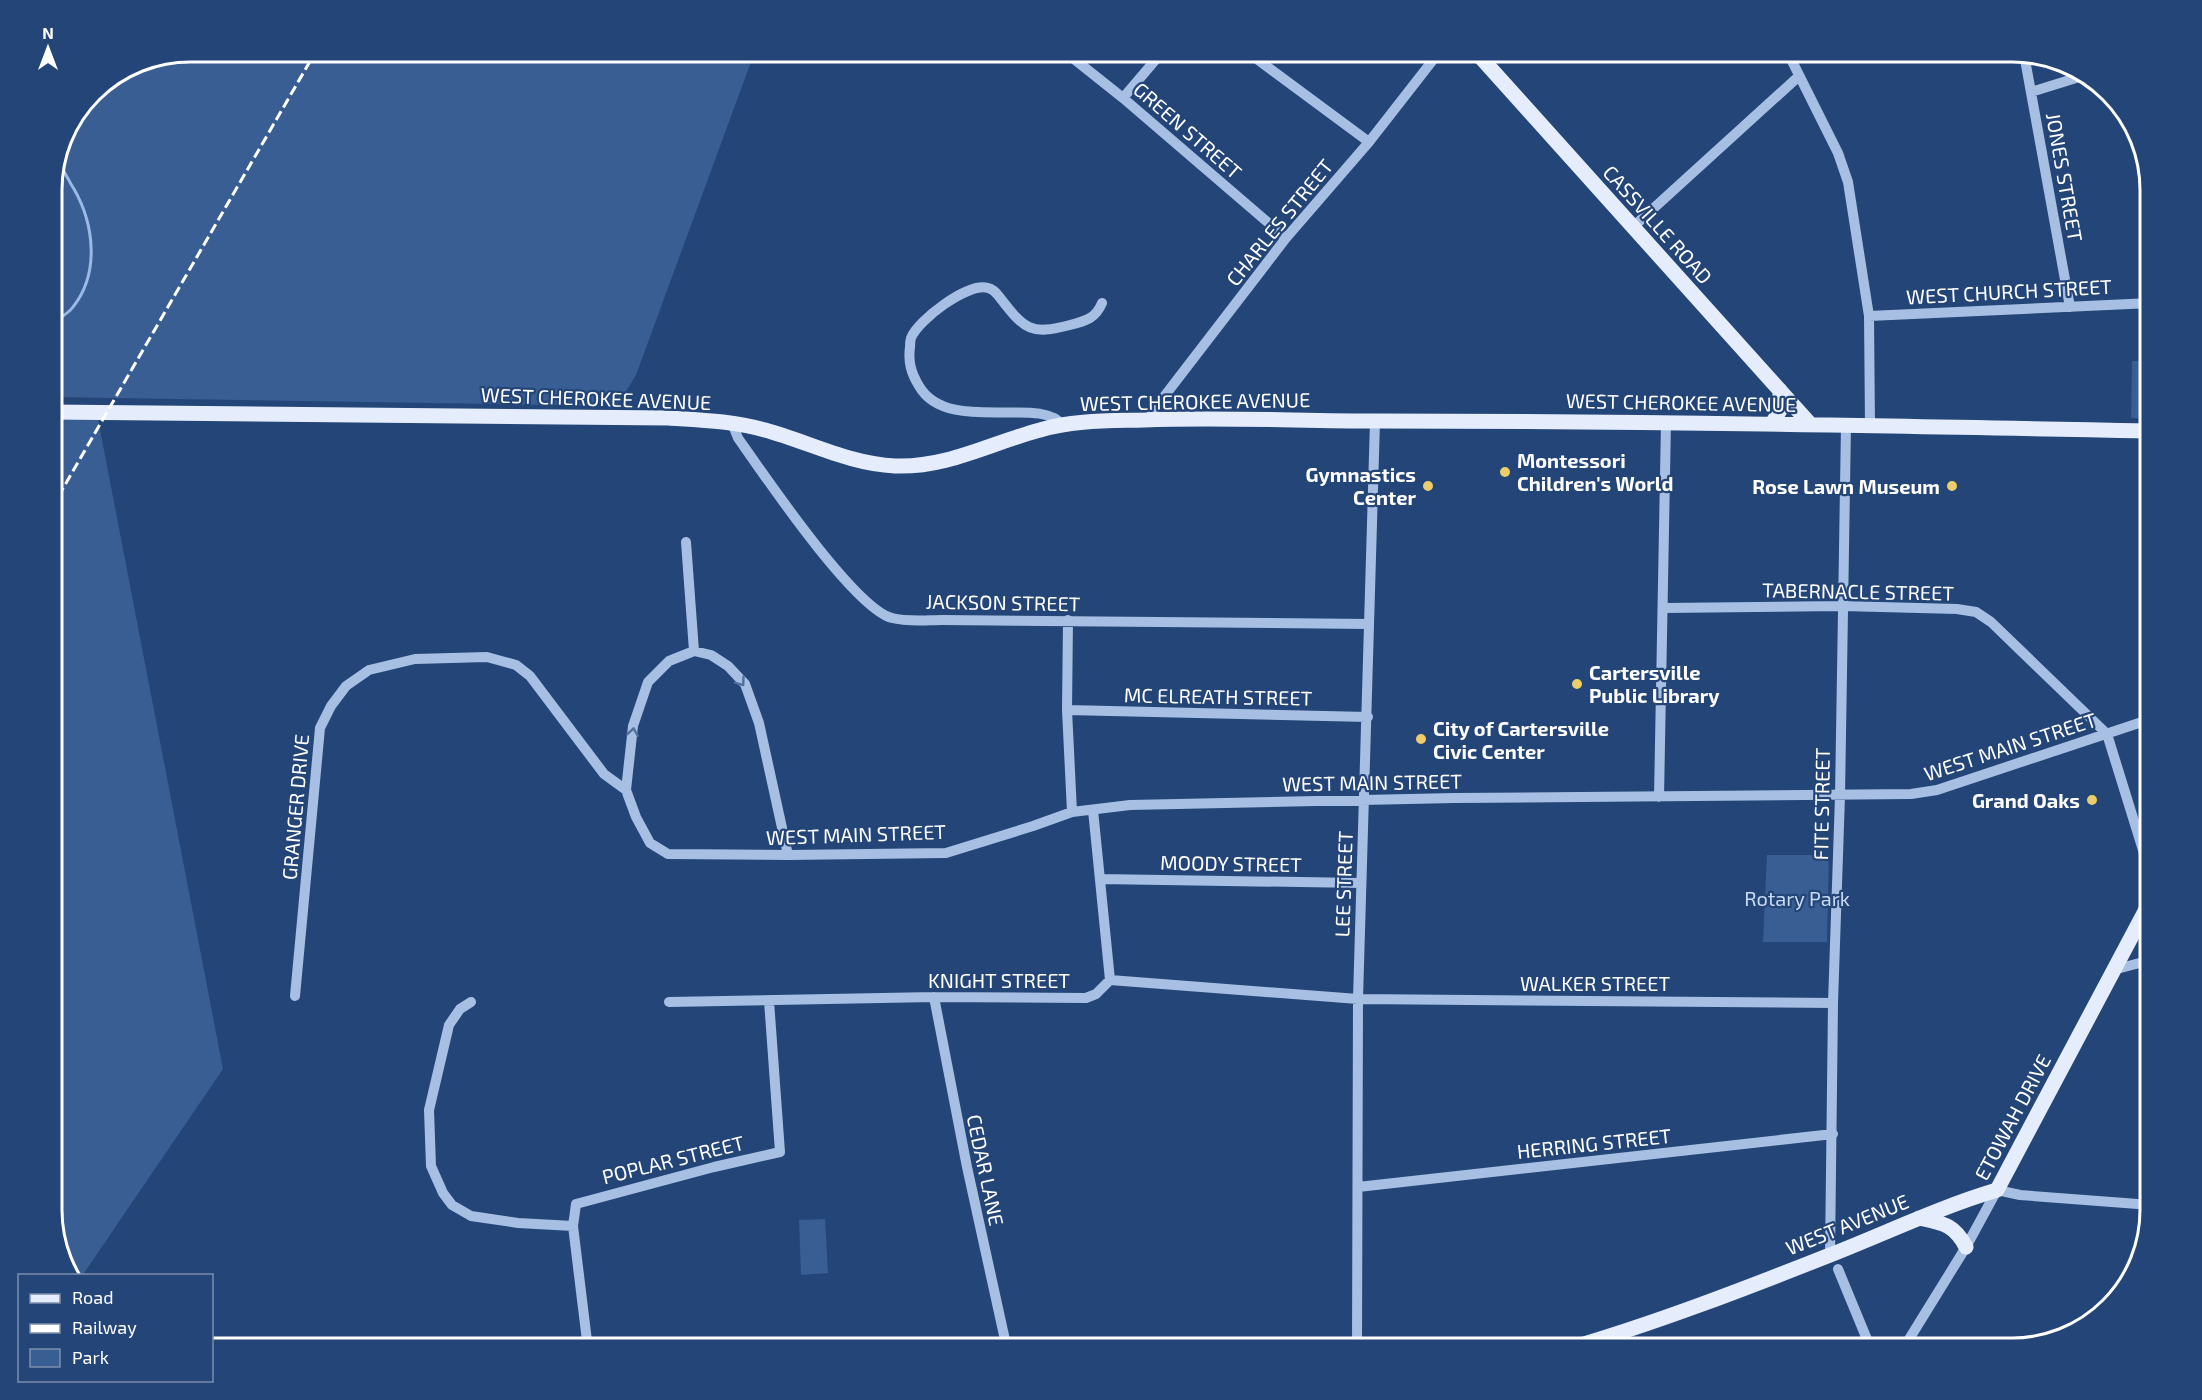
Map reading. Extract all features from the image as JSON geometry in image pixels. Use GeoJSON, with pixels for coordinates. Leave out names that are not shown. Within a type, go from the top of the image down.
{"type":"FeatureCollection","features":[{"type":"Feature","properties":{"kind":"main road","name":"CASSVILLE ROAD"},"geometry":{"type":"LineString","coordinates":[[1486,62],[1811,425]]}},
{"type":"Feature","properties":{"kind":"main road"},"geometry":{"type":"LineString","coordinates":[[1772,424],[1780,410],[1780,390]]}},
{"type":"Feature","properties":{"kind":"main road","name":"WEST CHEROKEE AVENUE"},"geometry":{"type":"LineString","coordinates":[[62,412],[646,416],[732,423],[762,429],[845,457],[870,463],[901,466],[930,464],[953,459],[1028,433],[1062,425],[1149,420],[1666,422],[2140,431]]}},
{"type":"Feature","properties":{"kind":"main road","name":"ETOWAH DRIVE"},"geometry":{"type":"LineString","coordinates":[[1997,1190],[2140,920]]}},
{"type":"Feature","properties":{"kind":"main road","name":"WEST AVENUE"},"geometry":{"type":"LineString","coordinates":[[1601,1338],[1684,1311],[1830,1255],[1960,1201],[1997,1190]]}},
{"type":"Feature","properties":{"kind":"main road"},"geometry":{"type":"LineString","coordinates":[[1919,1218],[1939,1222],[1953,1228],[1966,1247]]}},
{"type":"Feature","properties":{"kind":"street","name":"GREEN STREET"},"geometry":{"type":"LineString","coordinates":[[1079,62],[1286,238]]}},
{"type":"Feature","properties":{"kind":"street"},"geometry":{"type":"LineString","coordinates":[[1123,98],[1154,62]]}},
{"type":"Feature","properties":{"kind":"street"},"geometry":{"type":"LineString","coordinates":[[1261,62],[1369,142]]}},
{"type":"Feature","properties":{"kind":"street","name":"CHARLES STREET"},"geometry":{"type":"LineString","coordinates":[[1149,420],[1160,402],[1286,238],[1369,142],[1431,62]]}},
{"type":"Feature","properties":{"kind":"street"},"geometry":{"type":"LineString","coordinates":[[1792,62],[1838,153],[1848,182],[1869,316],[1870,426]]}},
{"type":"Feature","properties":{"kind":"street","name":"JONES STREET"},"geometry":{"type":"LineString","coordinates":[[2026,63],[2070,307]]}},
{"type":"Feature","properties":{"kind":"street"},"geometry":{"type":"LineString","coordinates":[[1633,227],[1798,77]]}},
{"type":"Feature","properties":{"kind":"street"},"geometry":{"type":"LineString","coordinates":[[2031,92],[2075,78]]}},
{"type":"Feature","properties":{"kind":"street"},"geometry":{"type":"LineString","coordinates":[[1062,425],[1052,416],[958,411],[937,405],[923,393],[912,374],[908,357],[911,337],[925,319],[956,296],[985,286],[992,289],[1016,318],[1028,328],[1034,329],[1056,329],[1088,320],[1098,312],[1102,303]]}},
{"type":"Feature","properties":{"kind":"street","name":"WEST CHURCH STREET"},"geometry":{"type":"LineString","coordinates":[[1869,316],[2140,304]]}},
{"type":"Feature","properties":{"kind":"street","name":"LEE STREET"},"geometry":{"type":"LineString","coordinates":[[1357,1338],[1358,999],[1375,421]]}},
{"type":"Feature","properties":{"kind":"street"},"geometry":{"type":"LineString","coordinates":[[1659,797],[1666,422]]}},
{"type":"Feature","properties":{"kind":"street","name":"JACKSON STREET"},"geometry":{"type":"LineString","coordinates":[[732,423],[738,438],[797,520],[854,589],[872,607],[892,618],[1369,624]]}},
{"type":"Feature","properties":{"kind":"street","name":"FITE STREET"},"geometry":{"type":"LineString","coordinates":[[1830,1255],[1833,1003],[1840,795],[1846,425]]}},
{"type":"Feature","properties":{"kind":"street"},"geometry":{"type":"LineString","coordinates":[[686,542],[694,651]]}},
{"type":"Feature","properties":{"kind":"street","name":"TABERNACLE STREET"},"geometry":{"type":"LineString","coordinates":[[1664,608],[1842,606],[1957,609],[1976,612],[1991,622],[2107,734],[2140,840]]}},
{"type":"Feature","properties":{"kind":"street"},"geometry":{"type":"LineString","coordinates":[[1068,620],[1067,710],[1072,812]]}},
{"type":"Feature","properties":{"kind":"street"},"geometry":{"type":"LineString","coordinates":[[626,790],[633,726],[648,682],[669,662],[694,651],[711,655],[728,666],[745,684],[759,723],[788,855]]}},
{"type":"Feature","properties":{"kind":"street","name":"GRANGER DRIVE"},"geometry":{"type":"LineString","coordinates":[[295,996],[320,728],[346,686],[369,669],[415,659],[477,657],[487,657],[516,665],[530,676],[604,774],[626,790]]}},
{"type":"Feature","properties":{"kind":"street","name":"MC ELREATH STREET"},"geometry":{"type":"LineString","coordinates":[[1067,710],[1368,717]]}},
{"type":"Feature","properties":{"kind":"street","name":"WEST MAIN STREET"},"geometry":{"type":"LineString","coordinates":[[626,790],[636,817],[650,843],[668,854],[946,853],[1072,812],[1130,806],[1363,800],[1911,794],[1936,790],[2140,723]]}},
{"type":"Feature","properties":{"kind":"street"},"geometry":{"type":"LineString","coordinates":[[1093,810],[1110,980],[1358,999]]}},
{"type":"Feature","properties":{"kind":"street","name":"MOODY STREET"},"geometry":{"type":"LineString","coordinates":[[1100,879],[1361,883]]}},
{"type":"Feature","properties":{"kind":"street"},"geometry":{"type":"LineString","coordinates":[[2113,970],[2140,963]]}},
{"type":"Feature","properties":{"kind":"street","name":"KNIGHT STREET"},"geometry":{"type":"LineString","coordinates":[[669,1002],[934,997],[1086,998],[1110,980]]}},
{"type":"Feature","properties":{"kind":"street","name":"CEDAR LANE"},"geometry":{"type":"LineString","coordinates":[[934,997],[969,1178],[1005,1338]]}},
{"type":"Feature","properties":{"kind":"street","name":"WALKER STREET"},"geometry":{"type":"LineString","coordinates":[[1358,999],[1833,1003]]}},
{"type":"Feature","properties":{"kind":"street","name":"POPLAR STREET"},"geometry":{"type":"LineString","coordinates":[[573,1226],[576,1204],[780,1152],[769,1001]]}},
{"type":"Feature","properties":{"kind":"street"},"geometry":{"type":"LineString","coordinates":[[471,1002],[460,1009],[449,1025],[429,1110],[431,1166],[443,1193],[452,1205],[471,1216],[518,1223],[573,1226],[587,1338]]}},
{"type":"Feature","properties":{"kind":"street","name":"HERRING STREET"},"geometry":{"type":"LineString","coordinates":[[1358,1188],[1833,1134]]}},
{"type":"Feature","properties":{"kind":"street","name":"WEST AVENUE"},"geometry":{"type":"LineString","coordinates":[[1997,1190],[2020,1195],[2140,1204]]}},
{"type":"Feature","properties":{"kind":"street","name":"ETOWAH DRIVE"},"geometry":{"type":"LineString","coordinates":[[1910,1338],[1966,1247],[1997,1190]]}},
{"type":"Feature","properties":{"kind":"street"},"geometry":{"type":"LineString","coordinates":[[1838,1269],[1866,1338]]}},
{"type":"Feature","properties":{"kind":"green space"},"geometry":{"type":"Polygon","coordinates":[[[751,62],[636,375],[617,406],[62,397],[62,181],[68,148],[75,133],[93,105],[118,83],[148,68],[173,63],[751,62]]]}},
{"type":"Feature","properties":{"kind":"green space"},"geometry":{"type":"Polygon","coordinates":[[[2132,361],[2140,361],[2140,418],[2131,418],[2132,361]]]}},
{"type":"Feature","properties":{"kind":"green space"},"geometry":{"type":"Polygon","coordinates":[[[62,419],[98,419],[223,1069],[83,1274],[78,1274],[66,1244],[62,1219],[62,419]]]}},
{"type":"Feature","properties":{"kind":"green space","name":"Rotary Park"},"geometry":{"type":"Polygon","coordinates":[[[1767,855],[1829,855],[1827,942],[1763,942],[1767,855]]]}},
{"type":"Feature","properties":{"kind":"green space"},"geometry":{"type":"Polygon","coordinates":[[[825,1219],[828,1273],[801,1275],[799,1220],[825,1219]]]}},
{"type":"Feature","properties":{"kind":"waterway"},"geometry":{"type":"LineString","coordinates":[[62,317],[71,310],[82,294],[90,264],[91,248],[86,217],[63,170]]}},
{"type":"Feature","properties":{"kind":"railway"},"geometry":{"type":"LineString","coordinates":[[62,490],[310,62]]}},
{"type":"Feature","properties":{"kind":"place","name":"Montessori Children's World"},"geometry":{"type":"Point","coordinates":[1505,472]}},
{"type":"Feature","properties":{"kind":"place","name":"Gymnastics Center"},"geometry":{"type":"Point","coordinates":[1428,486]}},
{"type":"Feature","properties":{"kind":"place","name":"Rose Lawn Museum"},"geometry":{"type":"Point","coordinates":[1952,486]}},
{"type":"Feature","properties":{"kind":"place","name":"Cartersville Public Library"},"geometry":{"type":"Point","coordinates":[1577,684]}},
{"type":"Feature","properties":{"kind":"place","name":"City of Cartersville Civic Center"},"geometry":{"type":"Point","coordinates":[1421,739]}},
{"type":"Feature","properties":{"kind":"place","name":"Grand Oaks"},"geometry":{"type":"Point","coordinates":[2092,800]}}]}
